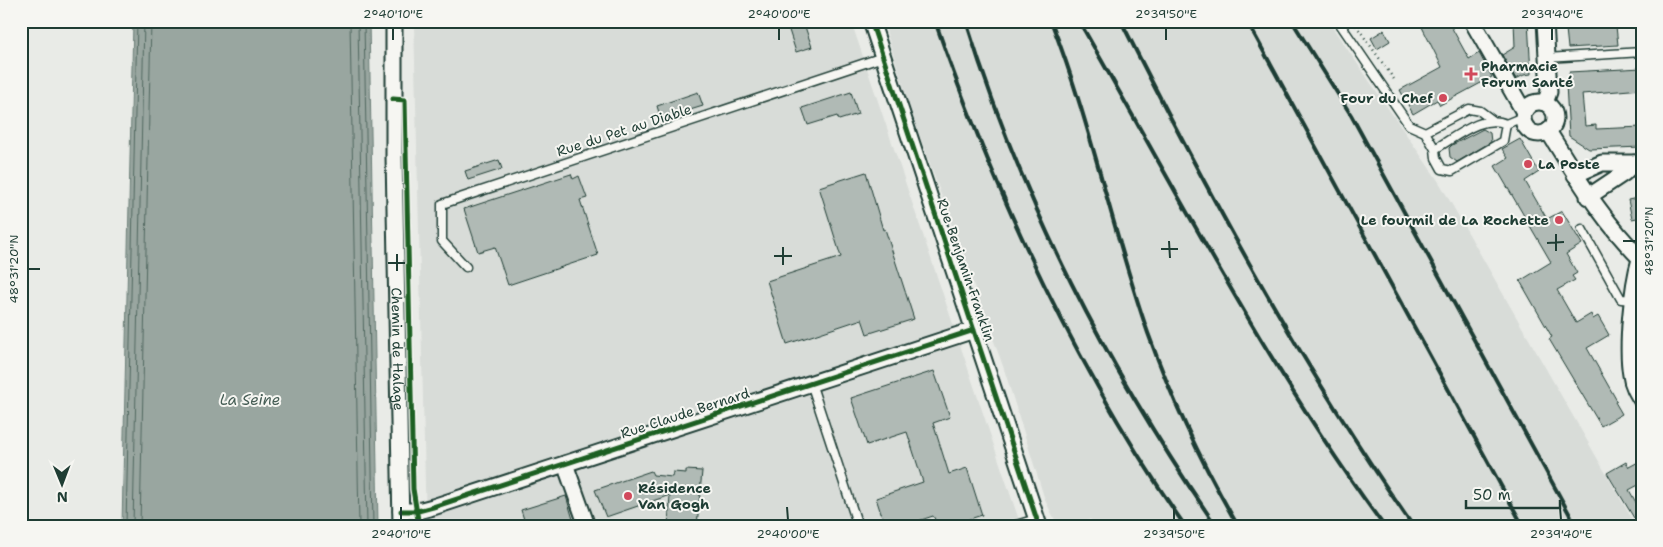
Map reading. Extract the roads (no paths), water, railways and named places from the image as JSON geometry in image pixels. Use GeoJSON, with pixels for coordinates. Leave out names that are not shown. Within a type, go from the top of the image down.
{"type":"FeatureCollection","features":[{"type":"Feature","properties":{"kind":"street","name":"Chemin de Halage"},"geometry":{"type":"LineString","coordinates":[[394,21],[394,166],[401,519]]}},
{"type":"Feature","properties":{"kind":"street","name":"Rue Benjamin Franklin"},"geometry":{"type":"LineString","coordinates":[[871,21],[1037,522]]}},
{"type":"Feature","properties":{"kind":"street"},"geometry":{"type":"LineString","coordinates":[[1472,21],[1523,114],[1525,126],[1532,132],[1548,131]]}},
{"type":"Feature","properties":{"kind":"street"},"geometry":{"type":"LineString","coordinates":[[1545,21],[1549,92],[1545,103]]}},
{"type":"Feature","properties":{"kind":"street"},"geometry":{"type":"LineString","coordinates":[[1523,114],[1535,102],[1545,103],[1554,114],[1553,124],[1548,131]]}},
{"type":"Feature","properties":{"kind":"street"},"geometry":{"type":"LineString","coordinates":[[1548,131],[1588,197],[1610,226],[1641,260],[1634,284],[1631,376],[1642,400]]}},
{"type":"Feature","properties":{"kind":"street"},"geometry":{"type":"LineString","coordinates":[[1575,175],[1602,163],[1638,163]]}},
{"type":"Feature","properties":{"kind":"street"},"geometry":{"type":"LineString","coordinates":[[1588,197],[1638,163]]}},
{"type":"Feature","properties":{"kind":"street","name":"Rue Claude Bernard"},"geometry":{"type":"LineString","coordinates":[[401,519],[418,511],[974,330]]}},
{"type":"Feature","properties":{"kind":"street"},"geometry":{"type":"LineString","coordinates":[[565,464],[586,526]]}},
{"type":"Feature","properties":{"kind":"lane"},"geometry":{"type":"LineString","coordinates":[[1338,21],[1409,126],[1425,132],[1435,149],[1436,158],[1442,169],[1452,171],[1503,141],[1506,124],[1523,114]]}},
{"type":"Feature","properties":{"kind":"lane"},"geometry":{"type":"LineString","coordinates":[[1547,58],[1642,52]]}},
{"type":"Feature","properties":{"kind":"lane","name":"Rue du Pet au Diable"},"geometry":{"type":"LineString","coordinates":[[466,267],[442,241],[442,204],[883,57]]}},
{"type":"Feature","properties":{"kind":"lane"},"geometry":{"type":"LineString","coordinates":[[1425,132],[1469,109],[1480,111],[1492,120]]}},
{"type":"Feature","properties":{"kind":"lane"},"geometry":{"type":"LineString","coordinates":[[1435,149],[1484,121],[1497,119],[1506,124]]}},
{"type":"Feature","properties":{"kind":"lane"},"geometry":{"type":"LineString","coordinates":[[1582,229],[1621,299],[1633,300]]}},
{"type":"Feature","properties":{"kind":"lane"},"geometry":{"type":"LineString","coordinates":[[811,383],[858,526]]}},
{"type":"Feature","properties":{"kind":"lane"},"geometry":{"type":"LineString","coordinates":[[1013,526],[1037,522]]}},
{"type":"Feature","properties":{"kind":"water","name":"La Seine"},"geometry":{"type":"Polygon","coordinates":[[[133,21],[369,21],[378,526],[122,526],[133,21]]]}},
{"type":"Feature","properties":{"kind":"railway"},"geometry":{"type":"LineString","coordinates":[[935,21],[985,153],[1043,282],[1109,407],[1185,526]]}},
{"type":"Feature","properties":{"kind":"railway"},"geometry":{"type":"LineString","coordinates":[[966,21],[1014,155],[1041,220],[1072,283],[1104,345],[1139,406],[1216,526]]}},
{"type":"Feature","properties":{"kind":"railway"},"geometry":{"type":"LineString","coordinates":[[1051,21],[1078,98],[1123,255],[1148,333],[1188,431],[1238,526]]}},
{"type":"Feature","properties":{"kind":"railway"},"geometry":{"type":"LineString","coordinates":[[1079,21],[1224,278],[1262,341],[1341,466],[1384,526]]}},
{"type":"Feature","properties":{"kind":"railway"},"geometry":{"type":"LineString","coordinates":[[1121,21],[1188,151],[1258,279],[1333,404],[1413,526]]}},
{"type":"Feature","properties":{"kind":"railway"},"geometry":{"type":"LineString","coordinates":[[1247,21],[1523,526]]}},
{"type":"Feature","properties":{"kind":"railway"},"geometry":{"type":"LineString","coordinates":[[1292,21],[1351,115],[1576,526]]}},
{"type":"Feature","properties":{"kind":"place","name":"Pharmacie Forum Santé"},"geometry":{"type":"Point","coordinates":[1471,74]}},
{"type":"Feature","properties":{"kind":"place","name":"Four du Chef"},"geometry":{"type":"Point","coordinates":[1443,98]}},
{"type":"Feature","properties":{"kind":"place","name":"La Poste"},"geometry":{"type":"Point","coordinates":[1528,164]}},
{"type":"Feature","properties":{"kind":"place","name":"Le fourmil de La Rochette"},"geometry":{"type":"Point","coordinates":[1559,220]}},
{"type":"Feature","properties":{"kind":"place","name":"Résidence Van Gogh"},"geometry":{"type":"Point","coordinates":[628,496]}}]}
